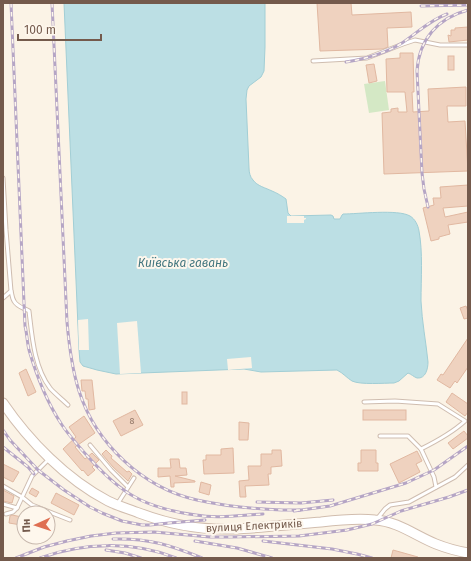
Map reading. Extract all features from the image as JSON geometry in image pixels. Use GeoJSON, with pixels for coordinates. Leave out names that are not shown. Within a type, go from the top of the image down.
{"type":"FeatureCollection","features":[{"type":"Feature","properties":{"kind":"street","name":"вулиця Електриків"},"geometry":{"type":"LineString","coordinates":[[3,403],[29,437],[50,458],[84,486],[108,501],[155,519],[183,526],[206,529],[233,529],[342,520],[379,520],[401,527],[437,544]]}},
{"type":"Feature","properties":{"kind":"street"},"geometry":{"type":"LineString","coordinates":[[437,544],[468,553]]}},
{"type":"Feature","properties":{"kind":"street"},"geometry":{"type":"LineString","coordinates":[[437,544],[456,558]]}},
{"type":"Feature","properties":{"kind":"lane"},"geometry":{"type":"LineString","coordinates":[[313,61],[367,58],[415,40],[440,45],[468,45]]}},
{"type":"Feature","properties":{"kind":"lane"},"geometry":{"type":"LineString","coordinates":[[3,178],[11,290],[14,302],[20,307],[29,311],[33,347],[42,373],[49,386],[68,405]]}},
{"type":"Feature","properties":{"kind":"lane"},"geometry":{"type":"LineString","coordinates":[[3,298],[11,290]]}},
{"type":"Feature","properties":{"kind":"lane"},"geometry":{"type":"LineString","coordinates":[[364,402],[395,401],[438,404],[465,421],[446,435],[422,449]]}},
{"type":"Feature","properties":{"kind":"lane"},"geometry":{"type":"LineString","coordinates":[[380,436],[408,436],[422,449],[434,477],[436,487]]}},
{"type":"Feature","properties":{"kind":"lane"},"geometry":{"type":"LineString","coordinates":[[90,445],[111,470],[128,487]]}},
{"type":"Feature","properties":{"kind":"lane"},"geometry":{"type":"LineString","coordinates":[[18,505],[32,476],[50,458]]}},
{"type":"Feature","properties":{"kind":"lane"},"geometry":{"type":"LineString","coordinates":[[379,520],[390,505],[409,502],[455,477],[468,465]]}},
{"type":"Feature","properties":{"kind":"lane"},"geometry":{"type":"LineString","coordinates":[[117,504],[134,478]]}},
{"type":"Feature","properties":{"kind":"lane"},"geometry":{"type":"LineString","coordinates":[[3,486],[22,497],[32,505],[70,520]]}},
{"type":"Feature","properties":{"kind":"lane"},"geometry":{"type":"LineString","coordinates":[[3,504],[16,508]]}},
{"type":"Feature","properties":{"kind":"lane"},"geometry":{"type":"LineString","coordinates":[[6,514],[13,512],[16,509]]}},
{"type":"Feature","properties":{"kind":"green space"},"geometry":{"type":"Polygon","coordinates":[[[385,81],[389,110],[369,113],[364,84],[385,81]]]}},
{"type":"Feature","properties":{"kind":"water","name":"Київська гавань"},"geometry":{"type":"Polygon","coordinates":[[[64,3],[265,3],[264,71],[261,77],[249,86],[246,99],[250,176],[257,184],[286,199],[288,213],[291,216],[331,215],[334,219],[340,219],[343,214],[387,212],[410,216],[416,222],[419,229],[421,248],[421,301],[428,362],[427,370],[423,377],[417,378],[408,373],[399,381],[394,383],[366,383],[352,381],[337,370],[261,372],[244,369],[116,374],[83,366],[80,362],[79,350],[64,3]]]}},
{"type":"Feature","properties":{"kind":"pier"},"geometry":{"type":"Polygon","coordinates":[[[287,216],[304,216],[306,219],[304,220],[304,223],[287,223],[287,216]]]}},
{"type":"Feature","properties":{"kind":"pier"},"geometry":{"type":"Polygon","coordinates":[[[88,319],[89,350],[79,350],[78,320],[88,319]]]}},
{"type":"Feature","properties":{"kind":"pier"},"geometry":{"type":"Polygon","coordinates":[[[137,321],[141,373],[120,374],[117,323],[137,321]]]}},
{"type":"Feature","properties":{"kind":"pier"},"geometry":{"type":"Polygon","coordinates":[[[251,357],[252,368],[228,370],[227,359],[251,357]]]}},
{"type":"Feature","properties":{"kind":"building"},"geometry":{"type":"Polygon","coordinates":[[[317,3],[351,3],[352,15],[411,12],[412,27],[387,28],[388,47],[383,49],[320,51],[317,3]]]}},
{"type":"Feature","properties":{"kind":"building"},"geometry":{"type":"Polygon","coordinates":[[[468,27],[468,40],[449,42],[448,35],[451,36],[451,30],[455,30],[455,28],[468,27]]]}},
{"type":"Feature","properties":{"kind":"building"},"geometry":{"type":"Polygon","coordinates":[[[400,53],[413,53],[413,112],[429,111],[428,89],[466,87],[466,106],[447,106],[448,122],[465,121],[468,171],[384,174],[382,113],[391,112],[391,109],[398,108],[398,112],[407,112],[405,92],[387,92],[386,59],[400,58],[400,53]]]}},
{"type":"Feature","properties":{"kind":"building"},"geometry":{"type":"Polygon","coordinates":[[[448,56],[454,56],[454,70],[448,70],[448,56]]]}},
{"type":"Feature","properties":{"kind":"building"},"geometry":{"type":"Polygon","coordinates":[[[374,64],[377,81],[369,83],[366,65],[374,64]]]}},
{"type":"Feature","properties":{"kind":"building"},"geometry":{"type":"Polygon","coordinates":[[[468,185],[468,206],[443,208],[445,217],[468,212],[468,222],[448,225],[450,234],[431,241],[423,208],[434,205],[433,198],[441,198],[440,187],[468,185]]]}},
{"type":"Feature","properties":{"kind":"building"},"geometry":{"type":"Polygon","coordinates":[[[466,306],[468,318],[464,319],[460,308],[466,306]]]}},
{"type":"Feature","properties":{"kind":"building"},"geometry":{"type":"Polygon","coordinates":[[[468,338],[468,367],[457,383],[455,381],[450,388],[437,380],[441,374],[443,375],[468,338]]]}},
{"type":"Feature","properties":{"kind":"building"},"geometry":{"type":"Polygon","coordinates":[[[26,369],[36,392],[28,396],[19,373],[26,369]]]}},
{"type":"Feature","properties":{"kind":"building"},"geometry":{"type":"Polygon","coordinates":[[[81,380],[92,380],[95,409],[89,410],[88,399],[86,399],[85,391],[82,391],[81,380]]]}},
{"type":"Feature","properties":{"kind":"building"},"geometry":{"type":"Polygon","coordinates":[[[182,392],[187,392],[187,404],[182,404],[182,392]]]}},
{"type":"Feature","properties":{"kind":"building"},"geometry":{"type":"Polygon","coordinates":[[[452,393],[468,404],[468,412],[465,416],[446,402],[452,393]]]}},
{"type":"Feature","properties":{"kind":"building"},"geometry":{"type":"Polygon","coordinates":[[[135,410],[143,425],[121,436],[113,421],[135,410]]]}},
{"type":"Feature","properties":{"kind":"building"},"geometry":{"type":"Polygon","coordinates":[[[363,410],[406,410],[406,420],[363,420],[363,410]]]}},
{"type":"Feature","properties":{"kind":"building"},"geometry":{"type":"Polygon","coordinates":[[[84,416],[95,433],[75,447],[85,459],[92,453],[99,460],[92,467],[95,470],[88,476],[63,449],[76,437],[69,427],[84,416]]]}},
{"type":"Feature","properties":{"kind":"building"},"geometry":{"type":"Polygon","coordinates":[[[239,422],[249,423],[248,440],[239,440],[239,422]]]}},
{"type":"Feature","properties":{"kind":"building"},"geometry":{"type":"Polygon","coordinates":[[[464,431],[468,438],[453,449],[448,443],[464,431]]]}},
{"type":"Feature","properties":{"kind":"building"},"geometry":{"type":"Polygon","coordinates":[[[233,448],[234,473],[204,474],[203,460],[206,460],[206,455],[221,455],[221,449],[233,448]]]}},
{"type":"Feature","properties":{"kind":"building"},"geometry":{"type":"Polygon","coordinates":[[[106,450],[112,456],[111,458],[127,472],[129,471],[132,474],[128,481],[102,454],[106,450]]]}},
{"type":"Feature","properties":{"kind":"building"},"geometry":{"type":"Polygon","coordinates":[[[272,450],[281,450],[282,466],[271,467],[271,474],[268,474],[269,485],[245,486],[246,497],[240,497],[239,481],[249,480],[248,466],[261,466],[261,454],[272,454],[272,450]]]}},
{"type":"Feature","properties":{"kind":"building"},"geometry":{"type":"Polygon","coordinates":[[[361,450],[376,450],[376,463],[378,463],[378,471],[358,471],[358,463],[361,463],[361,450]]]}},
{"type":"Feature","properties":{"kind":"building"},"geometry":{"type":"Polygon","coordinates":[[[417,451],[422,461],[416,464],[420,472],[399,483],[390,464],[417,451]]]}},
{"type":"Feature","properties":{"kind":"building"},"geometry":{"type":"Polygon","coordinates":[[[170,459],[179,459],[180,468],[186,468],[187,475],[175,476],[195,482],[174,483],[174,487],[171,487],[170,476],[158,477],[158,468],[171,468],[170,459]]]}},
{"type":"Feature","properties":{"kind":"building"},"geometry":{"type":"Polygon","coordinates":[[[3,464],[19,472],[13,482],[3,477],[3,464]]]}},
{"type":"Feature","properties":{"kind":"building"},"geometry":{"type":"Polygon","coordinates":[[[201,482],[211,485],[209,495],[199,492],[201,482]]]}},
{"type":"Feature","properties":{"kind":"building"},"geometry":{"type":"Polygon","coordinates":[[[32,488],[39,492],[36,497],[29,493],[32,488]]]}},
{"type":"Feature","properties":{"kind":"building"},"geometry":{"type":"Polygon","coordinates":[[[3,490],[14,496],[12,503],[3,501],[3,490]]]}},
{"type":"Feature","properties":{"kind":"building"},"geometry":{"type":"Polygon","coordinates":[[[56,493],[79,505],[74,515],[51,503],[56,493]]]}},
{"type":"Feature","properties":{"kind":"building"},"geometry":{"type":"Polygon","coordinates":[[[10,516],[16,516],[16,524],[9,523],[10,516]]]}},
{"type":"Feature","properties":{"kind":"building"},"geometry":{"type":"Polygon","coordinates":[[[393,550],[418,557],[418,558],[391,558],[393,550]]]}},
{"type":"Feature","properties":{"kind":"railway"},"geometry":{"type":"LineString","coordinates":[[11,3],[25,326],[29,350],[47,398],[62,425],[83,452],[112,480],[135,497],[164,509],[181,513],[221,517],[263,514]]}},
{"type":"Feature","properties":{"kind":"railway"},"geometry":{"type":"LineString","coordinates":[[52,3],[67,322],[74,374],[87,410],[97,429],[124,461],[140,474],[177,494],[197,500],[239,507],[300,510]]}},
{"type":"Feature","properties":{"kind":"railway"},"geometry":{"type":"LineString","coordinates":[[421,6],[468,5]]}},
{"type":"Feature","properties":{"kind":"railway"},"geometry":{"type":"LineString","coordinates":[[428,207],[422,173],[417,71],[419,60],[426,40],[439,24],[448,18],[468,10]]}},
{"type":"Feature","properties":{"kind":"railway"},"geometry":{"type":"LineString","coordinates":[[346,62],[389,50],[402,43],[435,20],[447,14]]}},
{"type":"Feature","properties":{"kind":"railway"},"geometry":{"type":"LineString","coordinates":[[3,430],[10,440],[38,470],[64,490],[102,513],[122,521],[142,525],[205,520]]}},
{"type":"Feature","properties":{"kind":"railway"},"geometry":{"type":"LineString","coordinates":[[294,511],[330,506],[406,483],[434,470],[468,446]]}},
{"type":"Feature","properties":{"kind":"railway"},"geometry":{"type":"LineString","coordinates":[[3,447],[28,467],[34,474]]}},
{"type":"Feature","properties":{"kind":"railway"},"geometry":{"type":"LineString","coordinates":[[16,558],[44,547],[67,541],[116,533],[154,532],[210,537],[229,537],[299,536],[347,530],[372,524],[401,511],[468,490]]}},
{"type":"Feature","properties":{"kind":"railway"},"geometry":{"type":"LineString","coordinates":[[257,502],[301,503],[333,500]]}},
{"type":"Feature","properties":{"kind":"railway"},"geometry":{"type":"LineString","coordinates":[[113,539],[159,543],[180,549],[202,558]]}},
{"type":"Feature","properties":{"kind":"railway"},"geometry":{"type":"LineString","coordinates":[[195,541],[237,548],[272,558]]}},
{"type":"Feature","properties":{"kind":"railway"},"geometry":{"type":"LineString","coordinates":[[263,541],[332,549],[372,558]]}},
{"type":"Feature","properties":{"kind":"railway"},"geometry":{"type":"LineString","coordinates":[[40,558],[56,553],[91,546],[125,546],[160,552],[176,558]]}},
{"type":"Feature","properties":{"kind":"railway"},"geometry":{"type":"LineString","coordinates":[[106,550],[125,553],[141,558]]}}]}
